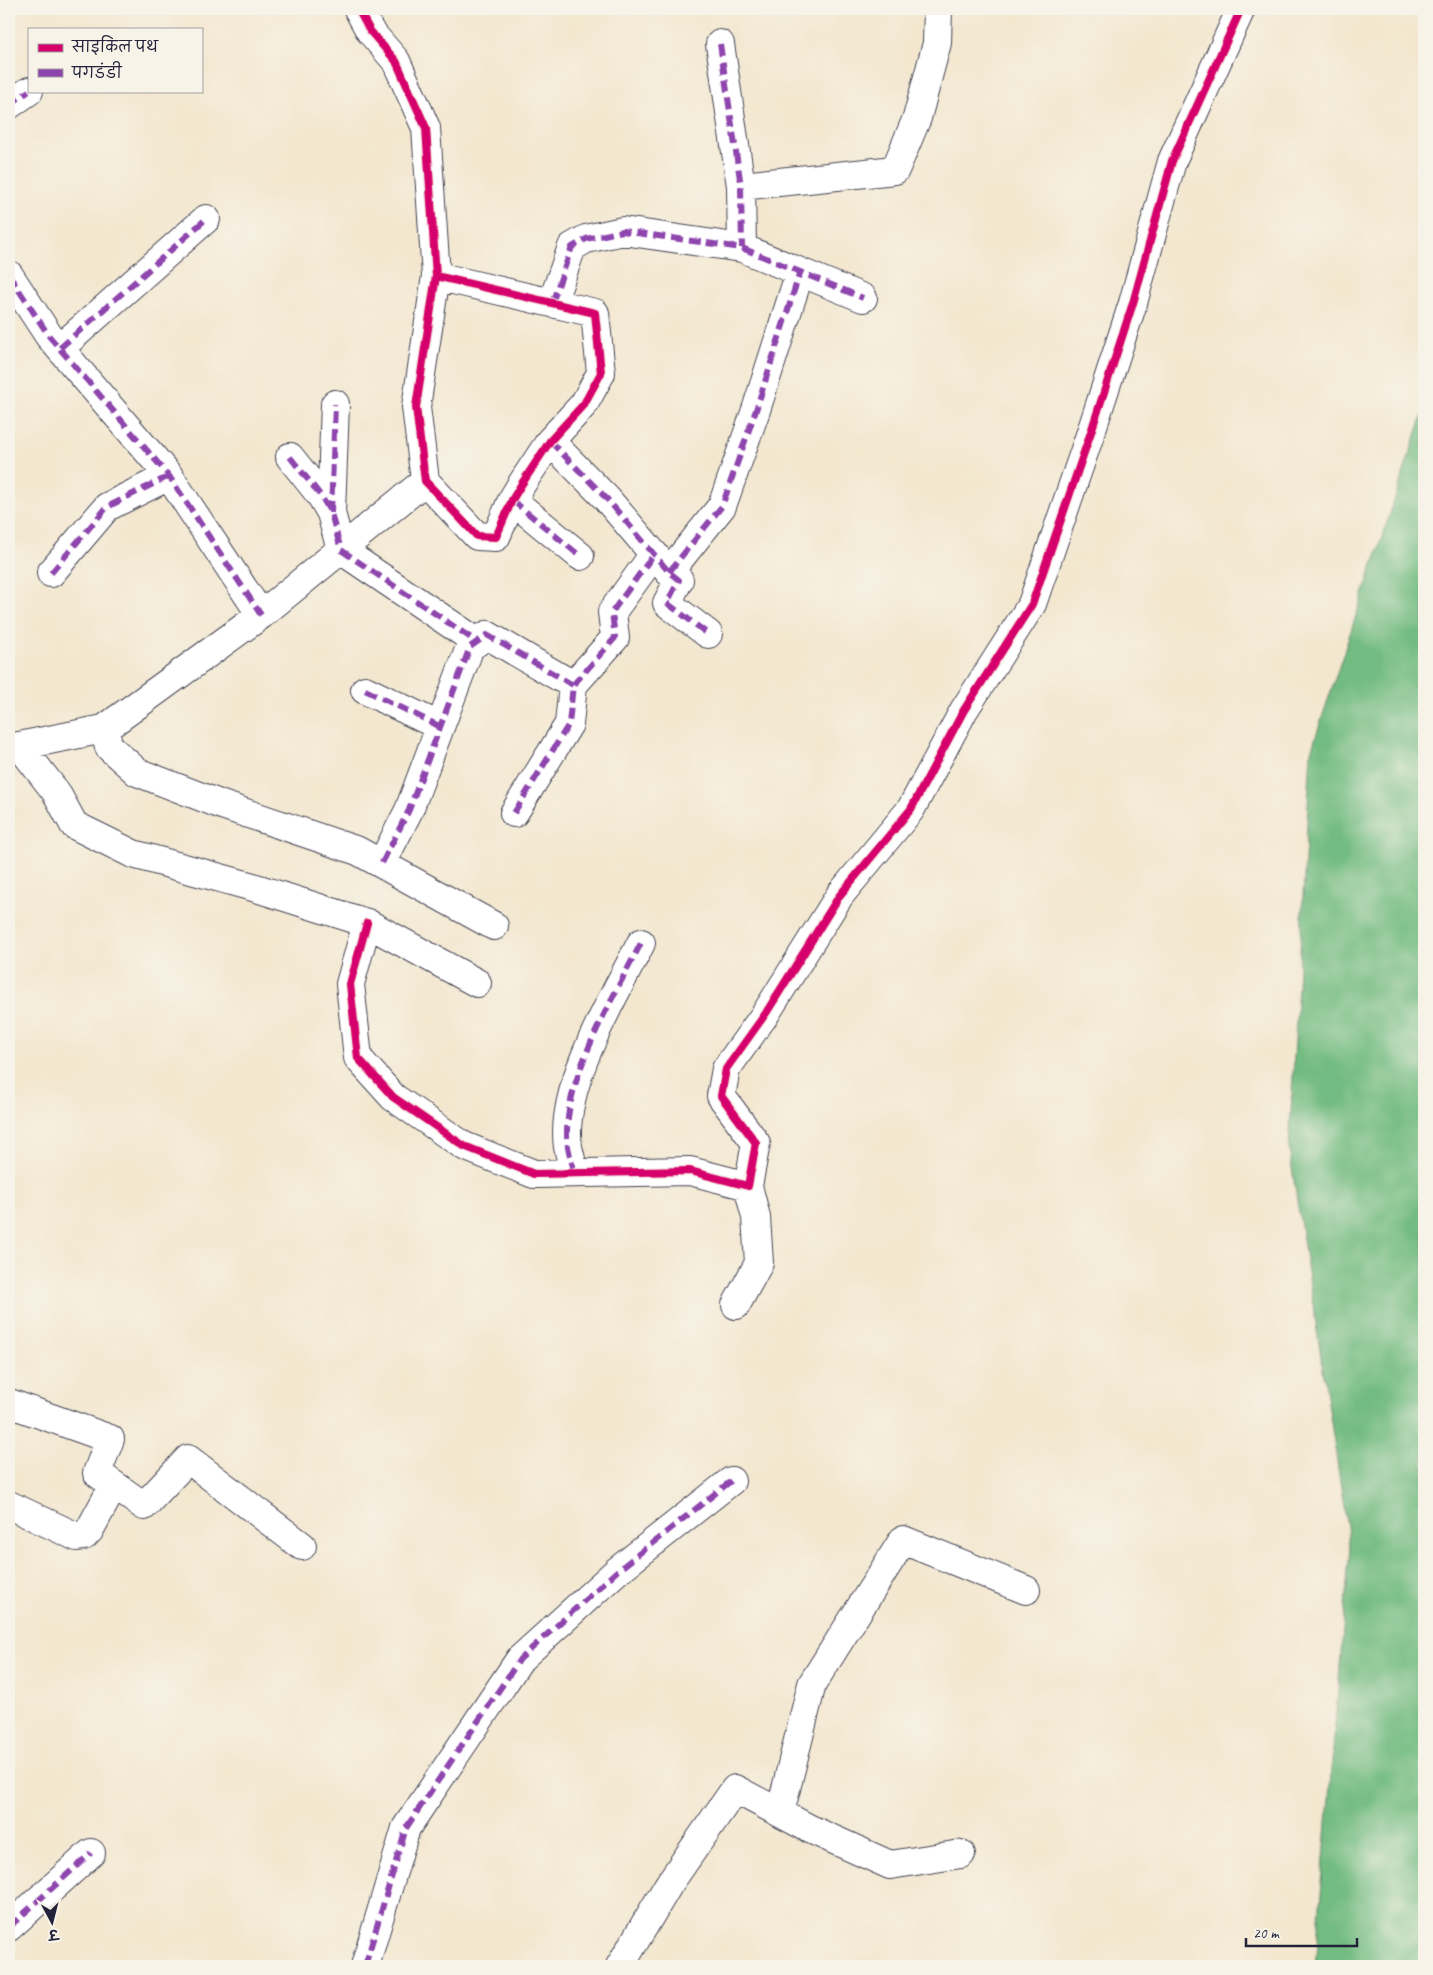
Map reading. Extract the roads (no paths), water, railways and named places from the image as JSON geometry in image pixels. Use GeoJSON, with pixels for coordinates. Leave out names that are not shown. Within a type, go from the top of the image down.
{"type":"FeatureCollection","features":[{"type":"Feature","properties":{"kind":"street"},"geometry":{"type":"LineString","coordinates":[[358,9],[370,31],[396,61],[426,128],[436,276],[416,407],[425,481],[477,536],[496,537],[512,500],[550,441],[584,404],[600,372],[595,312],[436,276]]}},
{"type":"Feature","properties":{"kind":"street"},"geometry":{"type":"LineString","coordinates":[[741,186],[895,170],[917,118],[937,44],[938,9]]}},
{"type":"Feature","properties":{"kind":"street"},"geometry":{"type":"LineString","coordinates":[[736,1305],[759,1263],[756,1217],[748,1186],[756,1143],[721,1096],[726,1069],[766,1013],[840,895],[911,808],[964,710],[1032,604],[1130,312],[1172,161],[1241,9]]}},
{"type":"Feature","properties":{"kind":"street"},"geometry":{"type":"LineString","coordinates":[[720,44],[741,186],[742,248]]}},
{"type":"Feature","properties":{"kind":"street"},"geometry":{"type":"LineString","coordinates":[[9,105],[28,92]]}},
{"type":"Feature","properties":{"kind":"street"},"geometry":{"type":"LineString","coordinates":[[60,348],[206,219]]}},
{"type":"Feature","properties":{"kind":"street"},"geometry":{"type":"LineString","coordinates":[[552,303],[572,247],[586,239],[623,230],[742,248],[863,298]]}},
{"type":"Feature","properties":{"kind":"street"},"geometry":{"type":"LineString","coordinates":[[514,813],[569,724],[573,685],[615,638],[612,612],[722,506],[756,410],[800,272]]}},
{"type":"Feature","properties":{"kind":"street"},"geometry":{"type":"LineString","coordinates":[[9,275],[49,336],[169,476],[261,615]]}},
{"type":"Feature","properties":{"kind":"street"},"geometry":{"type":"LineString","coordinates":[[331,513],[335,404]]}},
{"type":"Feature","properties":{"kind":"street"},"geometry":{"type":"LineString","coordinates":[[550,441],[607,499],[661,563],[679,580],[667,603],[708,634]]}},
{"type":"Feature","properties":{"kind":"street"},"geometry":{"type":"LineString","coordinates":[[290,457],[321,496],[331,513],[341,550],[477,642]]}},
{"type":"Feature","properties":{"kind":"street"},"geometry":{"type":"LineString","coordinates":[[51,573],[108,507],[169,476]]}},
{"type":"Feature","properties":{"kind":"street"},"geometry":{"type":"LineString","coordinates":[[14,747],[104,729],[261,615],[425,481]]}},
{"type":"Feature","properties":{"kind":"street"},"geometry":{"type":"LineString","coordinates":[[512,500],[580,556]]}},
{"type":"Feature","properties":{"kind":"street"},"geometry":{"type":"LineString","coordinates":[[382,863],[410,810],[439,726],[470,647],[487,635],[573,685]]}},
{"type":"Feature","properties":{"kind":"street"},"geometry":{"type":"LineString","coordinates":[[366,690],[439,726]]}},
{"type":"Feature","properties":{"kind":"street"},"geometry":{"type":"LineString","coordinates":[[104,729],[109,747],[137,772],[222,805],[358,851],[494,926]]}},
{"type":"Feature","properties":{"kind":"street"},"geometry":{"type":"LineString","coordinates":[[14,747],[56,792],[74,825],[133,854],[254,887],[367,923],[477,982]]}},
{"type":"Feature","properties":{"kind":"street"},"geometry":{"type":"LineString","coordinates":[[367,923],[350,984],[358,1058],[393,1097],[464,1146],[534,1174],[690,1171],[748,1186]]}},
{"type":"Feature","properties":{"kind":"street"},"geometry":{"type":"LineString","coordinates":[[574,1173],[568,1145],[569,1113],[582,1059],[641,943]]}},
{"type":"Feature","properties":{"kind":"street"},"geometry":{"type":"LineString","coordinates":[[9,1403],[110,1438],[97,1473],[144,1506],[188,1459],[302,1546]]}},
{"type":"Feature","properties":{"kind":"street"},"geometry":{"type":"LineString","coordinates":[[365,1966],[406,1828],[520,1659],[617,1571],[731,1481]]}},
{"type":"Feature","properties":{"kind":"street"},"geometry":{"type":"LineString","coordinates":[[9,1505],[77,1537],[84,1536],[89,1531],[114,1485]]}},
{"type":"Feature","properties":{"kind":"street"},"geometry":{"type":"LineString","coordinates":[[780,1813],[812,1684],[903,1540],[1026,1590]]}},
{"type":"Feature","properties":{"kind":"street"},"geometry":{"type":"LineString","coordinates":[[620,1966],[670,1884],[735,1789],[810,1829],[890,1865],[961,1854]]}},
{"type":"Feature","properties":{"kind":"street"},"geometry":{"type":"LineString","coordinates":[[9,1927],[91,1853]]}}]}
